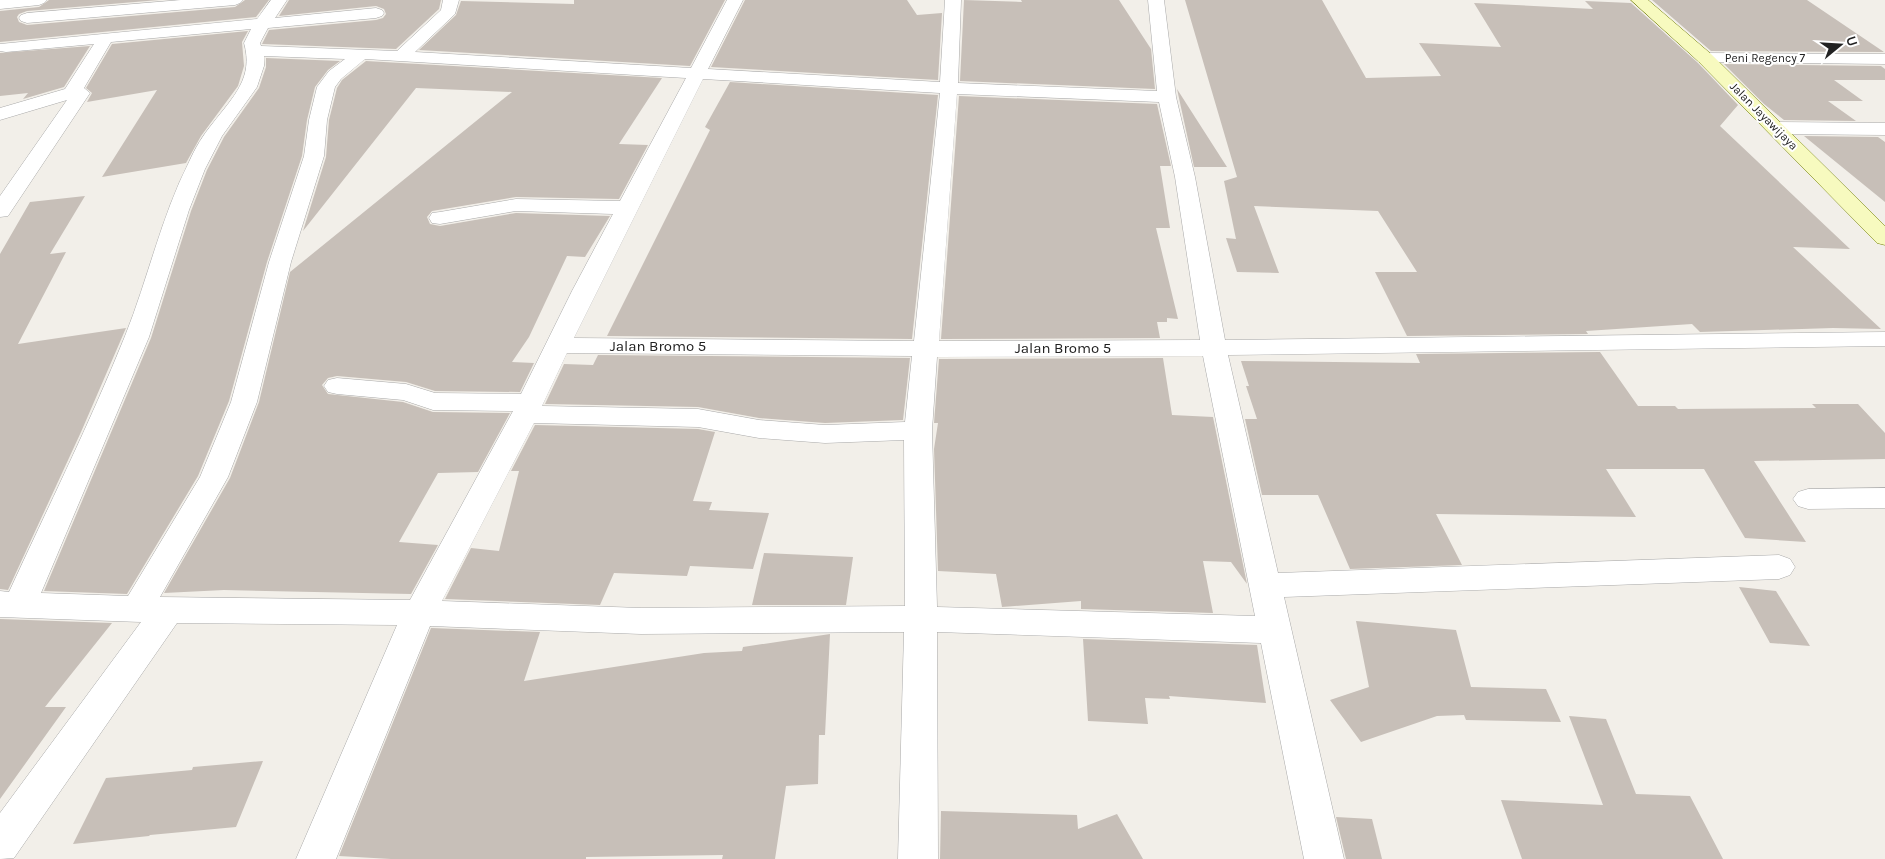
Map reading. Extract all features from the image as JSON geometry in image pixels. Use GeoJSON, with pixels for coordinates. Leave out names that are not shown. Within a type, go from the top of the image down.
{"type":"FeatureCollection","features":[{"type":"Feature","properties":{"kind":"main road","name":"Jalan Jayawijaya"},"geometry":{"type":"LineString","coordinates":[[1639,0],[1705,58],[1885,238]]}},
{"type":"Feature","properties":{"kind":"street"},"geometry":{"type":"LineString","coordinates":[[3,50],[39,0]]}},
{"type":"Feature","properties":{"kind":"street"},"geometry":{"type":"LineString","coordinates":[[0,4],[39,0]]}},
{"type":"Feature","properties":{"kind":"street"},"geometry":{"type":"LineString","coordinates":[[27,18],[235,0]]}},
{"type":"Feature","properties":{"kind":"street"},"geometry":{"type":"LineString","coordinates":[[279,0],[262,24],[252,43],[256,52],[256,71],[245,94],[216,132],[192,176],[138,335],[10,604],[152,609],[419,613],[641,621],[920,619],[1276,630]]}},
{"type":"Feature","properties":{"kind":"street"},"geometry":{"type":"LineString","coordinates":[[401,56],[449,11],[451,0]]}},
{"type":"Feature","properties":{"kind":"street"},"geometry":{"type":"LineString","coordinates":[[316,859],[419,613],[527,408],[626,208],[735,0]]}},
{"type":"Feature","properties":{"kind":"street"},"geometry":{"type":"LineString","coordinates":[[918,859],[920,619],[918,430],[949,88],[953,0]]}},
{"type":"Feature","properties":{"kind":"street"},"geometry":{"type":"LineString","coordinates":[[1156,0],[1167,97],[1185,177],[1214,348],[1324,859]]}},
{"type":"Feature","properties":{"kind":"street"},"geometry":{"type":"LineString","coordinates":[[3,50],[106,37],[376,13]]}},
{"type":"Feature","properties":{"kind":"street"},"geometry":{"type":"LineString","coordinates":[[67,94],[106,37]]}},
{"type":"Feature","properties":{"kind":"street"},"geometry":{"type":"LineString","coordinates":[[256,52],[361,54],[949,88],[1167,97]]}},
{"type":"Feature","properties":{"kind":"street"},"geometry":{"type":"LineString","coordinates":[[0,845],[152,609],[214,477],[244,402],[280,262],[314,156],[318,120],[326,87],[335,75],[361,54]]}},
{"type":"Feature","properties":{"kind":"street","name":"Peni Regency 7"},"geometry":{"type":"LineString","coordinates":[[1705,58],[1885,59]]}},
{"type":"Feature","properties":{"kind":"street"},"geometry":{"type":"LineString","coordinates":[[0,114],[67,94],[81,94],[0,211]]}},
{"type":"Feature","properties":{"kind":"street"},"geometry":{"type":"LineString","coordinates":[[1777,128],[1885,129]]}},
{"type":"Feature","properties":{"kind":"street"},"geometry":{"type":"LineString","coordinates":[[440,218],[516,205],[626,208]]}},
{"type":"Feature","properties":{"kind":"street","name":"Jalan Bromo 5"},"geometry":{"type":"LineString","coordinates":[[558,345],[925,349],[1214,348],[1885,339]]}},
{"type":"Feature","properties":{"kind":"street"},"geometry":{"type":"LineString","coordinates":[[337,386],[406,392],[433,401],[698,418],[759,429],[824,434],[918,430]]}},
{"type":"Feature","properties":{"kind":"street"},"geometry":{"type":"LineString","coordinates":[[1808,499],[1885,498]]}},
{"type":"Feature","properties":{"kind":"street"},"geometry":{"type":"LineString","coordinates":[[1266,586],[1779,567]]}},
{"type":"Feature","properties":{"kind":"building"},"geometry":{"type":"Polygon","coordinates":[[[49,0],[159,0],[27,11],[19,14],[17,17],[19,22],[27,25],[235,7],[245,0],[269,0],[256,17],[0,42],[0,11],[39,7],[49,0]]]}},
{"type":"Feature","properties":{"kind":"building"},"geometry":{"type":"Polygon","coordinates":[[[289,0],[441,0],[439,9],[396,49],[262,44],[269,30],[376,20],[383,18],[386,14],[384,9],[376,6],[279,16],[289,0]]]}},
{"type":"Feature","properties":{"kind":"building"},"geometry":{"type":"Polygon","coordinates":[[[574,0],[725,0],[690,66],[419,50],[456,15],[461,1],[574,4],[574,0]]]}},
{"type":"Feature","properties":{"kind":"building"},"geometry":{"type":"Polygon","coordinates":[[[745,0],[907,0],[917,15],[942,13],[938,80],[711,67],[745,0]]]}},
{"type":"Feature","properties":{"kind":"building"},"geometry":{"type":"Polygon","coordinates":[[[964,0],[1022,2],[1021,0],[1119,0],[1151,49],[1155,89],[960,81],[964,0]]]}},
{"type":"Feature","properties":{"kind":"building"},"geometry":{"type":"Polygon","coordinates":[[[1185,0],[1322,0],[1366,78],[1441,76],[1419,43],[1501,47],[1474,3],[1593,9],[1585,1],[1631,3],[1698,63],[1738,105],[1720,126],[1850,249],[1793,247],[1881,329],[1833,328],[1700,332],[1692,324],[1586,331],[1588,334],[1407,336],[1375,272],[1417,272],[1378,211],[1254,206],[1279,273],[1237,272],[1226,238],[1236,239],[1224,181],[1237,177],[1185,0]]]}},
{"type":"Feature","properties":{"kind":"building"},"geometry":{"type":"Polygon","coordinates":[[[1652,0],[1807,0],[1884,52],[1711,51],[1652,0]]]}},
{"type":"Feature","properties":{"kind":"building"},"geometry":{"type":"Polygon","coordinates":[[[248,31],[242,42],[244,66],[238,86],[201,136],[186,163],[102,177],[157,90],[87,102],[92,93],[86,88],[112,44],[248,31]]]}},
{"type":"Feature","properties":{"kind":"building"},"geometry":{"type":"Polygon","coordinates":[[[90,46],[64,87],[23,99],[28,93],[0,96],[0,53],[90,46]]]}},
{"type":"Feature","properties":{"kind":"building"},"geometry":{"type":"Polygon","coordinates":[[[266,58],[340,61],[328,70],[315,87],[307,120],[302,156],[267,262],[229,401],[198,476],[127,594],[44,591],[151,338],[191,211],[207,170],[224,137],[259,88],[266,67],[266,58]]]}},
{"type":"Feature","properties":{"kind":"building"},"geometry":{"type":"Polygon","coordinates":[[[366,61],[662,78],[619,144],[648,145],[619,199],[516,197],[432,211],[427,217],[430,224],[440,226],[516,213],[610,216],[585,257],[567,256],[529,337],[512,362],[534,363],[520,392],[435,391],[406,382],[337,376],[328,378],[322,385],[328,394],[403,402],[433,412],[510,413],[478,472],[438,473],[399,542],[438,545],[411,594],[224,590],[164,593],[230,478],[259,402],[290,272],[512,92],[416,88],[303,231],[326,157],[329,120],[337,88],[342,80],[366,61]]]}},
{"type":"Feature","properties":{"kind":"building"},"geometry":{"type":"Polygon","coordinates":[[[1724,64],[1881,66],[1885,69],[1885,80],[1834,80],[1863,101],[1828,101],[1856,121],[1784,120],[1764,104],[1724,64]]]}},
{"type":"Feature","properties":{"kind":"building"},"geometry":{"type":"Polygon","coordinates":[[[730,82],[938,95],[912,339],[607,336],[710,130],[705,127],[730,82]]]}},
{"type":"Feature","properties":{"kind":"building"},"geometry":{"type":"Polygon","coordinates":[[[1177,89],[1227,167],[1194,167],[1177,89]]]}},
{"type":"Feature","properties":{"kind":"building"},"geometry":{"type":"Polygon","coordinates":[[[959,96],[1157,104],[1171,166],[1160,166],[1170,228],[1156,228],[1178,319],[1167,318],[1167,322],[1157,322],[1160,338],[941,339],[959,96]]]}},
{"type":"Feature","properties":{"kind":"building"},"geometry":{"type":"Polygon","coordinates":[[[1804,136],[1878,137],[1885,142],[1885,202],[1804,136]]]}},
{"type":"Feature","properties":{"kind":"building"},"geometry":{"type":"Polygon","coordinates":[[[85,196],[50,254],[66,252],[18,344],[126,328],[81,432],[8,590],[0,589],[0,254],[30,202],[85,196]]]}},
{"type":"Feature","properties":{"kind":"building"},"geometry":{"type":"Polygon","coordinates":[[[1600,352],[1638,406],[1675,406],[1678,409],[1816,408],[1812,404],[1858,404],[1885,433],[1885,459],[1754,461],[1806,542],[1745,538],[1704,469],[1606,469],[1636,517],[1436,514],[1462,565],[1350,569],[1318,495],[1262,495],[1245,419],[1257,419],[1246,386],[1249,386],[1241,361],[1420,363],[1416,354],[1600,352]]]}},
{"type":"Feature","properties":{"kind":"building"},"geometry":{"type":"Polygon","coordinates":[[[598,355],[910,358],[903,420],[825,423],[759,418],[698,407],[545,404],[564,364],[593,365],[598,355]]]}},
{"type":"Feature","properties":{"kind":"building"},"geometry":{"type":"Polygon","coordinates":[[[1163,358],[1172,415],[1213,417],[1247,584],[1231,562],[1203,561],[1213,613],[1081,609],[1081,601],[1002,607],[996,574],[938,571],[934,449],[938,423],[934,423],[939,359],[1163,358]]]}},
{"type":"Feature","properties":{"kind":"building"},"geometry":{"type":"Polygon","coordinates":[[[535,425],[698,429],[715,432],[693,501],[712,502],[709,510],[769,513],[753,569],[690,566],[687,576],[614,573],[600,605],[445,599],[471,548],[499,551],[519,471],[511,471],[535,425]]]}},
{"type":"Feature","properties":{"kind":"building"},"geometry":{"type":"Polygon","coordinates":[[[764,553],[853,557],[846,605],[752,605],[764,553]]]}},
{"type":"Feature","properties":{"kind":"building"},"geometry":{"type":"Polygon","coordinates":[[[1739,587],[1776,591],[1810,646],[1770,643],[1739,587]]]}},
{"type":"Feature","properties":{"kind":"building"},"geometry":{"type":"Polygon","coordinates":[[[0,619],[112,623],[45,707],[66,707],[0,799],[0,619]]]}},
{"type":"Feature","properties":{"kind":"building"},"geometry":{"type":"Polygon","coordinates":[[[1356,621],[1456,630],[1471,687],[1546,689],[1561,722],[1466,720],[1464,715],[1437,716],[1361,742],[1330,700],[1369,687],[1356,621]]]}},
{"type":"Feature","properties":{"kind":"building"},"geometry":{"type":"Polygon","coordinates":[[[431,628],[540,632],[524,681],[704,653],[742,651],[743,647],[830,634],[825,735],[819,735],[818,784],[786,786],[775,859],[722,859],[723,855],[586,857],[586,859],[391,859],[339,856],[431,628]]]}},
{"type":"Feature","properties":{"kind":"building"},"geometry":{"type":"Polygon","coordinates":[[[1083,639],[1257,645],[1266,703],[1169,696],[1170,699],[1145,698],[1148,724],[1088,721],[1083,639]]]}},
{"type":"Feature","properties":{"kind":"building"},"geometry":{"type":"Polygon","coordinates":[[[1569,716],[1606,719],[1636,794],[1690,796],[1723,859],[1522,859],[1501,800],[1603,805],[1569,716]]]}},
{"type":"Feature","properties":{"kind":"building"},"geometry":{"type":"Polygon","coordinates":[[[263,761],[236,827],[73,844],[106,778],[192,770],[193,767],[263,761]]]}},
{"type":"Feature","properties":{"kind":"building"},"geometry":{"type":"Polygon","coordinates":[[[941,811],[1077,815],[1078,829],[1117,814],[1143,859],[940,859],[941,811]]]}},
{"type":"Feature","properties":{"kind":"building"},"geometry":{"type":"Polygon","coordinates":[[[1336,817],[1372,819],[1382,859],[1346,859],[1336,817]]]}}]}
